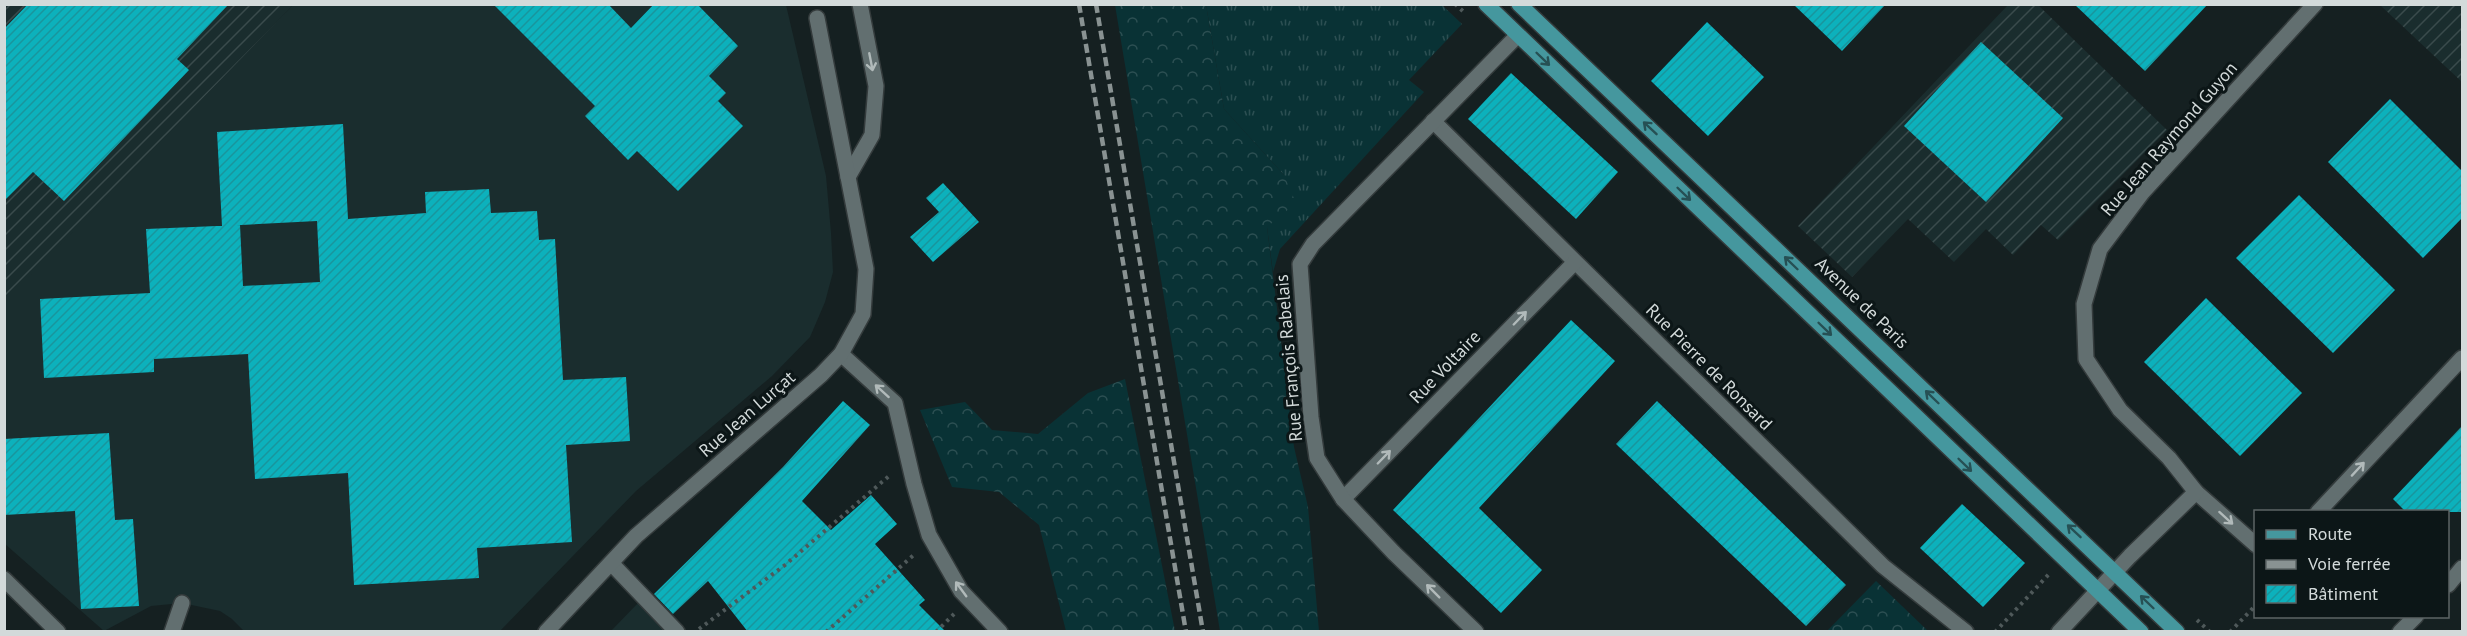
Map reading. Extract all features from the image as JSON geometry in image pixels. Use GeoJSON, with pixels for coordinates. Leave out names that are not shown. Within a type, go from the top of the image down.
{"type":"FeatureCollection","features":[{"type":"Feature","properties":{"kind":"main road"},"geometry":{"type":"LineString","coordinates":[[1486,4],[2141,632]]}},
{"type":"Feature","properties":{"kind":"main road","name":"Avenue de Paris"},"geometry":{"type":"LineString","coordinates":[[1519,4],[2177,632]]}},
{"type":"Feature","properties":{"kind":"street"},"geometry":{"type":"LineString","coordinates":[[848,177],[872,135],[876,86],[860,4]]}},
{"type":"Feature","properties":{"kind":"street","name":"Rue Jean Raymond Guyon"},"geometry":{"type":"LineString","coordinates":[[2254,543],[2196,492],[2169,458],[2120,410],[2085,359],[2084,303],[2100,249],[2135,203],[2315,4]]}},
{"type":"Feature","properties":{"kind":"street","name":"Rue Jean Lurçat"},"geometry":{"type":"LineString","coordinates":[[546,632],[636,536],[821,375],[841,354],[862,314],[866,269],[818,18]]}},
{"type":"Feature","properties":{"kind":"street","name":"Rue François Rabelais"},"geometry":{"type":"LineString","coordinates":[[1476,632],[1394,553],[1343,499],[1317,458],[1311,417],[1300,264],[1313,244],[1518,35]]}},
{"type":"Feature","properties":{"kind":"street","name":"Rue Pierre de Ronsard"},"geometry":{"type":"LineString","coordinates":[[1433,121],[1883,566],[1966,632]]}},
{"type":"Feature","properties":{"kind":"street","name":"Rue Voltaire"},"geometry":{"type":"LineString","coordinates":[[1343,499],[1575,262]]}},
{"type":"Feature","properties":{"kind":"street"},"geometry":{"type":"LineString","coordinates":[[841,354],[895,403],[908,460],[932,539],[961,591],[1000,632]]}},
{"type":"Feature","properties":{"kind":"street"},"geometry":{"type":"LineString","coordinates":[[2320,510],[2463,358]]}},
{"type":"Feature","properties":{"kind":"street"},"geometry":{"type":"LineString","coordinates":[[2059,632],[2196,492]]}},
{"type":"Feature","properties":{"kind":"street"},"geometry":{"type":"LineString","coordinates":[[612,564],[677,632]]}},
{"type":"Feature","properties":{"kind":"street"},"geometry":{"type":"LineString","coordinates":[[2449,584],[2463,568]]}},
{"type":"Feature","properties":{"kind":"street"},"geometry":{"type":"LineString","coordinates":[[4,579],[58,632]]}},
{"type":"Feature","properties":{"kind":"street"},"geometry":{"type":"LineString","coordinates":[[172,632],[182,603]]}},
{"type":"Feature","properties":{"kind":"street"},"geometry":{"type":"LineString","coordinates":[[2400,632],[2414,618]]}},
{"type":"Feature","properties":{"kind":"path"},"geometry":{"type":"LineString","coordinates":[[696,632],[785,565],[908,460]]}},
{"type":"Feature","properties":{"kind":"path"},"geometry":{"type":"LineString","coordinates":[[826,632],[932,539]]}},
{"type":"Feature","properties":{"kind":"path"},"geometry":{"type":"LineString","coordinates":[[1995,632],[2051,573]]}},
{"type":"Feature","properties":{"kind":"path"},"geometry":{"type":"LineString","coordinates":[[2230,632],[2254,607]]}},
{"type":"Feature","properties":{"kind":"shaded area"},"geometry":{"type":"Polygon","coordinates":[[[5,5],[293,5],[5,302],[5,5]]]}},
{"type":"Feature","properties":{"kind":"shaded area"},"geometry":{"type":"Polygon","coordinates":[[[293,5],[786,5],[826,176],[831,233],[833,272],[825,302],[810,337],[772,376],[636,491],[500,631],[244,631],[220,611],[182,603],[151,606],[104,631],[5,544],[4,302],[293,5]]]}},
{"type":"Feature","properties":{"kind":"shaded area"},"geometry":{"type":"Polygon","coordinates":[[[2008,5],[2038,5],[2167,130],[2058,240],[2041,225],[2013,255],[1986,229],[1954,262],[1908,219],[1852,277],[1798,226],[2008,5]]]}},
{"type":"Feature","properties":{"kind":"shaded area"},"geometry":{"type":"Polygon","coordinates":[[[2380,5],[2462,5],[2462,82],[2380,5]]]}},
{"type":"Feature","properties":{"kind":"shaded area"},"geometry":{"type":"Polygon","coordinates":[[[641,600],[672,632],[610,632],[641,600]]]}},
{"type":"Feature","properties":{"kind":"green space"},"geometry":{"type":"Polygon","coordinates":[[[1115,5],[1206,5],[1224,109],[1284,175],[1296,203],[1267,227],[1294,447],[1308,507],[1319,631],[1220,631],[1115,5]]]}},
{"type":"Feature","properties":{"kind":"green space"},"geometry":{"type":"Polygon","coordinates":[[[1206,5],[1442,5],[1462,24],[1409,80],[1424,92],[1280,249],[1273,272],[1267,227],[1284,175],[1224,109],[1206,5]]]}},
{"type":"Feature","properties":{"kind":"green space"},"geometry":{"type":"Polygon","coordinates":[[[1125,379],[1175,631],[1066,631],[1039,525],[999,492],[952,487],[920,410],[965,402],[992,430],[1038,434],[1088,393],[1125,379]]]}},
{"type":"Feature","properties":{"kind":"green space"},"geometry":{"type":"Polygon","coordinates":[[[1876,581],[1928,631],[1827,631],[1876,581]]]}},
{"type":"Feature","properties":{"kind":"building"},"geometry":{"type":"Polygon","coordinates":[[[28,4],[229,4],[177,59],[189,70],[64,201],[33,172],[4,201],[4,29],[28,4]]]}},
{"type":"Feature","properties":{"kind":"building"},"geometry":{"type":"Polygon","coordinates":[[[493,4],[608,4],[631,28],[654,4],[697,4],[738,46],[709,76],[726,93],[718,101],[743,126],[678,191],[637,151],[628,160],[585,116],[595,106],[493,4]]]}},
{"type":"Feature","properties":{"kind":"building"},"geometry":{"type":"Polygon","coordinates":[[[1793,4],[1886,4],[1842,51],[1793,4]]]}},
{"type":"Feature","properties":{"kind":"building"},"geometry":{"type":"Polygon","coordinates":[[[2074,4],[2208,4],[2145,71],[2074,4]]]}},
{"type":"Feature","properties":{"kind":"building"},"geometry":{"type":"Polygon","coordinates":[[[1707,22],[1764,77],[1708,136],[1651,81],[1707,22]]]}},
{"type":"Feature","properties":{"kind":"building"},"geometry":{"type":"Polygon","coordinates":[[[1981,42],[2063,118],[1986,202],[1904,126],[1981,42]]]}},
{"type":"Feature","properties":{"kind":"building"},"geometry":{"type":"Polygon","coordinates":[[[1511,73],[1618,172],[1576,219],[1468,119],[1511,73]]]}},
{"type":"Feature","properties":{"kind":"building"},"geometry":{"type":"Polygon","coordinates":[[[2390,99],[2463,172],[2463,217],[2423,258],[2328,162],[2390,99]]]}},
{"type":"Feature","properties":{"kind":"building"},"geometry":{"type":"Polygon","coordinates":[[[343,124],[348,219],[426,213],[425,192],[489,189],[491,213],[537,211],[539,240],[555,239],[563,380],[626,377],[630,441],[566,445],[572,542],[477,548],[479,578],[354,585],[348,473],[255,479],[248,354],[154,359],[154,372],[44,378],[40,299],[150,293],[146,229],[222,226],[217,132],[343,124]],[[317,221],[240,225],[243,286],[320,282],[317,221]]]}},
{"type":"Feature","properties":{"kind":"building"},"geometry":{"type":"Polygon","coordinates":[[[943,183],[979,222],[933,262],[910,237],[939,212],[926,198],[943,183]]]}},
{"type":"Feature","properties":{"kind":"building"},"geometry":{"type":"Polygon","coordinates":[[[2299,195],[2395,290],[2333,353],[2236,258],[2299,195]]]}},
{"type":"Feature","properties":{"kind":"building"},"geometry":{"type":"Polygon","coordinates":[[[2206,298],[2302,393],[2240,456],[2144,362],[2206,298]]]}},
{"type":"Feature","properties":{"kind":"building"},"geometry":{"type":"Polygon","coordinates":[[[1571,320],[1615,361],[1479,508],[1542,570],[1501,613],[1393,510],[1571,320]]]}},
{"type":"Feature","properties":{"kind":"building"},"geometry":{"type":"Polygon","coordinates":[[[843,401],[870,425],[802,501],[831,530],[871,495],[897,524],[875,544],[925,600],[919,605],[946,632],[748,632],[708,581],[673,614],[654,594],[783,467],[843,401]]]}},
{"type":"Feature","properties":{"kind":"building"},"geometry":{"type":"Polygon","coordinates":[[[1657,401],[1846,585],[1806,626],[1616,444],[1657,401]]]}},
{"type":"Feature","properties":{"kind":"building"},"geometry":{"type":"Polygon","coordinates":[[[2463,425],[2463,512],[2404,510],[2393,499],[2463,425]]]}},
{"type":"Feature","properties":{"kind":"building"},"geometry":{"type":"Polygon","coordinates":[[[109,433],[115,520],[133,519],[139,606],[81,609],[75,511],[4,515],[4,439],[109,433]]]}},
{"type":"Feature","properties":{"kind":"building"},"geometry":{"type":"Polygon","coordinates":[[[1962,504],[2025,563],[1983,607],[1920,548],[1962,504]]]}},
{"type":"Feature","properties":{"kind":"railway"},"geometry":{"type":"LineString","coordinates":[[1079,4],[1186,632]]}},
{"type":"Feature","properties":{"kind":"railway"},"geometry":{"type":"LineString","coordinates":[[1096,4],[1203,632]]}}]}
